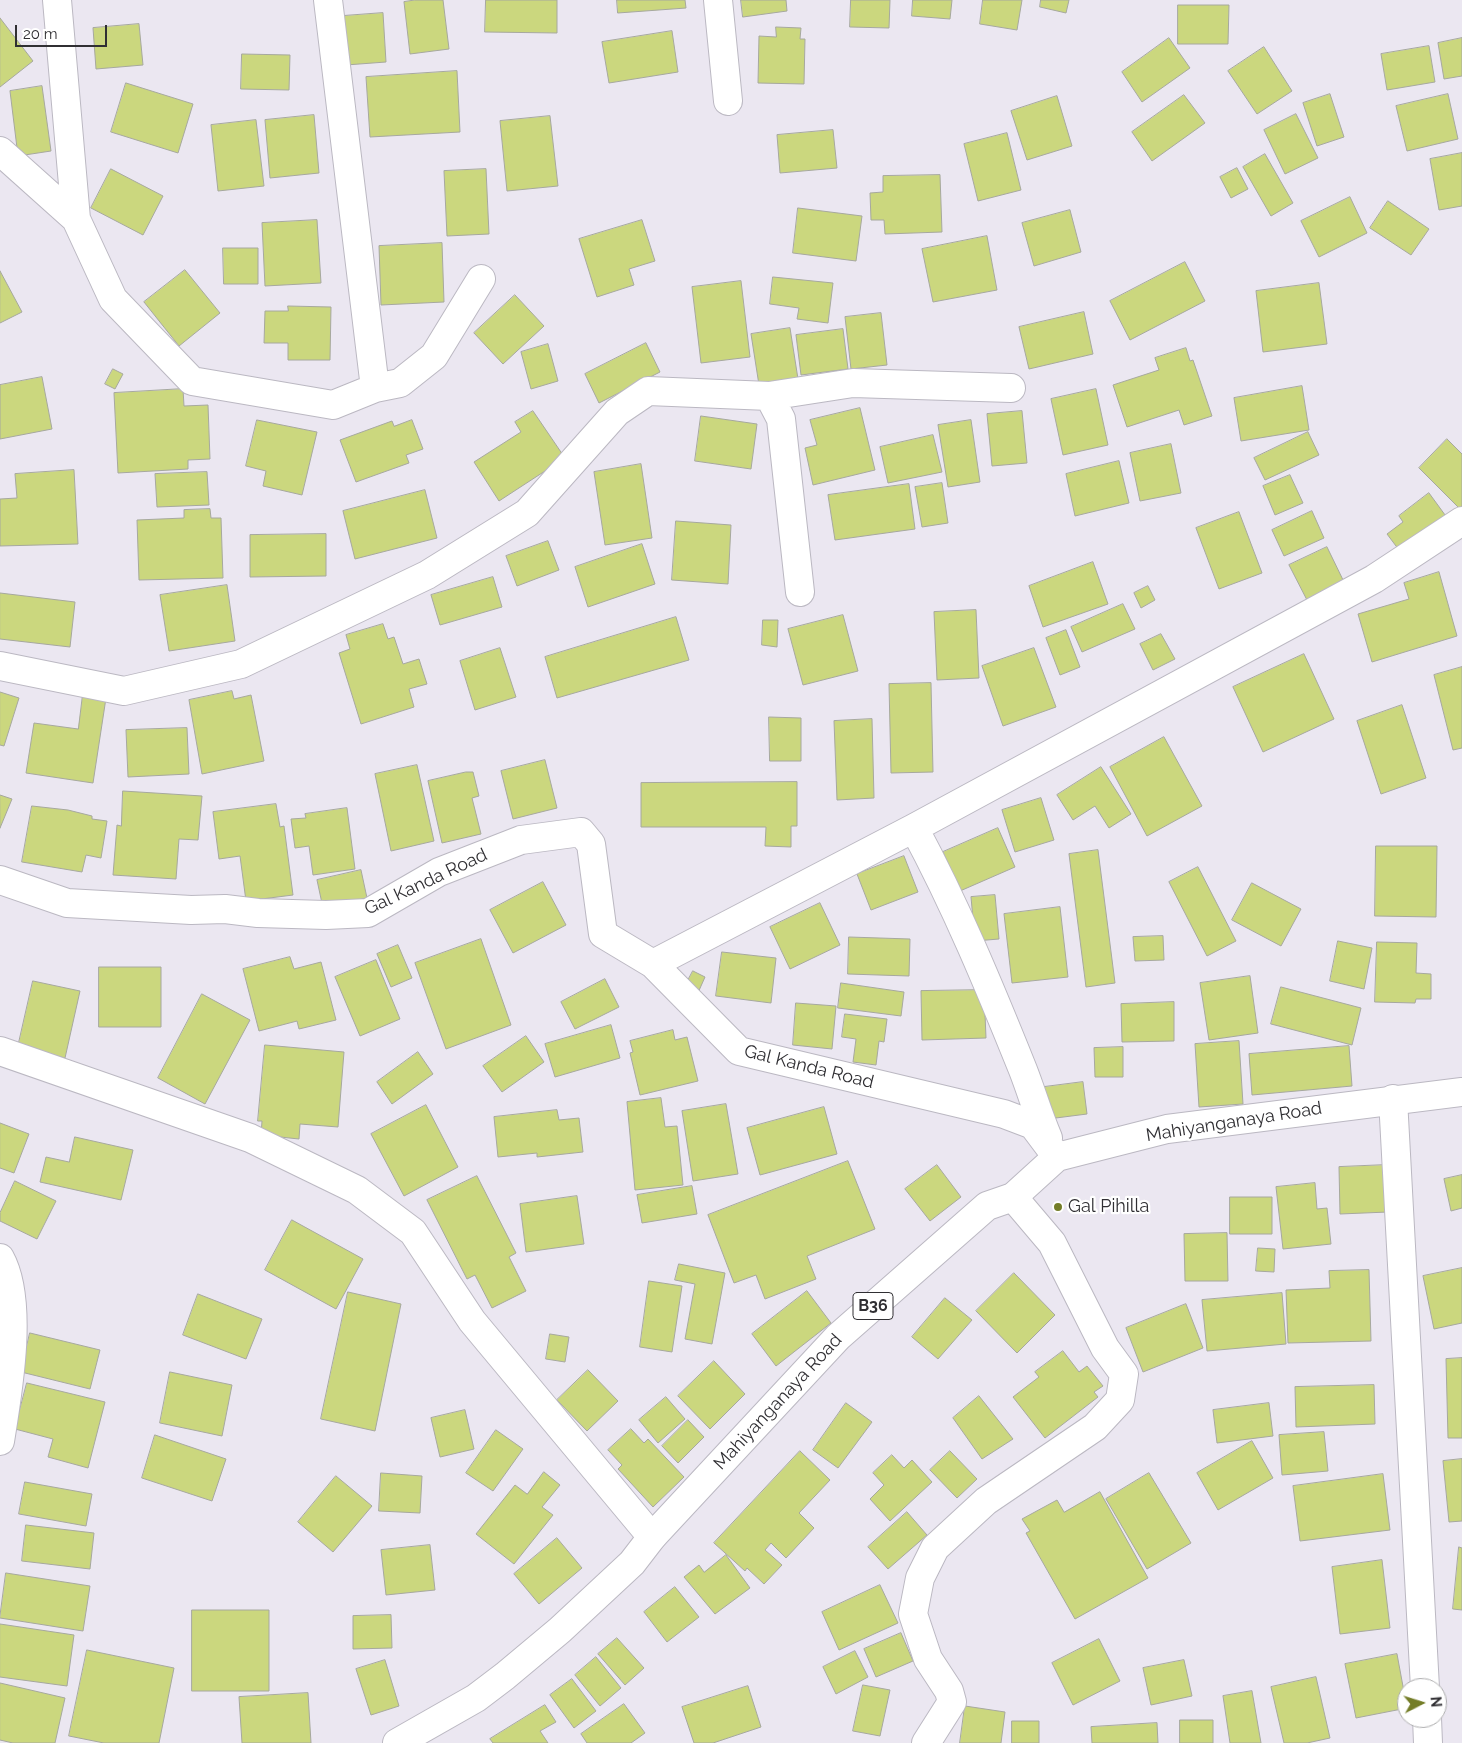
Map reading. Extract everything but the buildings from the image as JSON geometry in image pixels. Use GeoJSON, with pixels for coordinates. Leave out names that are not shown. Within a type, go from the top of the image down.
{"type":"FeatureCollection","features":[{"type":"Feature","properties":{"kind":"street"},"geometry":{"type":"LineString","coordinates":[[57,0],[76,219],[113,299],[192,381],[333,405],[375,388],[400,383],[434,356],[480,279]]}},
{"type":"Feature","properties":{"kind":"street"},"geometry":{"type":"LineString","coordinates":[[328,0],[375,388]]}},
{"type":"Feature","properties":{"kind":"street"},"geometry":{"type":"LineString","coordinates":[[718,0],[728,102]]}},
{"type":"Feature","properties":{"kind":"street"},"geometry":{"type":"LineString","coordinates":[[0,151],[76,219]]}},
{"type":"Feature","properties":{"kind":"street"},"geometry":{"type":"LineString","coordinates":[[0,666],[124,691],[241,664],[427,575],[527,513],[617,412],[648,391],[769,396],[853,382],[1011,388]]}},
{"type":"Feature","properties":{"kind":"street"},"geometry":{"type":"LineString","coordinates":[[769,396],[781,419],[800,592]]}},
{"type":"Feature","properties":{"kind":"street"},"geometry":{"type":"LineString","coordinates":[[653,964],[914,828],[1374,578],[1462,521]]}},
{"type":"Feature","properties":{"kind":"street"},"geometry":{"type":"LineString","coordinates":[[914,828],[944,884],[1028,1082],[1035,1109],[1057,1157]]}},
{"type":"Feature","properties":{"kind":"street","name":"Gal Kanda Road"},"geometry":{"type":"LineString","coordinates":[[0,880],[67,903],[191,910],[225,909],[258,913],[368,913],[439,872],[521,840],[582,832],[591,844],[603,934],[653,964],[739,1051],[1004,1114],[1033,1125],[1057,1157]]}},
{"type":"Feature","properties":{"kind":"street"},"geometry":{"type":"LineString","coordinates":[[0,1051],[250,1138],[364,1195],[413,1232],[472,1321],[652,1537]]}},
{"type":"Feature","properties":{"kind":"street","name":"Mahiyanganaya Road"},"geometry":{"type":"LineString","coordinates":[[397,1743],[476,1698],[560,1630],[625,1570],[652,1537],[838,1336],[987,1206],[1013,1197],[1057,1157],[1167,1128],[1462,1092]]}},
{"type":"Feature","properties":{"kind":"street"},"geometry":{"type":"LineString","coordinates":[[1393,1099],[1424,1678]]}},
{"type":"Feature","properties":{"kind":"street"},"geometry":{"type":"LineString","coordinates":[[926,1743],[952,1702],[949,1691],[928,1659],[913,1614],[920,1578],[935,1548],[986,1501],[1095,1427],[1120,1400],[1124,1374],[1105,1348],[1052,1243],[1013,1197]]}},
{"type":"Feature","properties":{"kind":"street"},"geometry":{"type":"LineString","coordinates":[[0,1258],[13,1302],[11,1350],[0,1441]]}},
{"type":"Feature","properties":{"kind":"street"},"geometry":{"type":"LineString","coordinates":[[1427,1728],[1428,1743]]}},
{"type":"Feature","properties":{"kind":"place","name":"Gal Pihilla"},"geometry":{"type":"Point","coordinates":[1058,1207]}}]}
